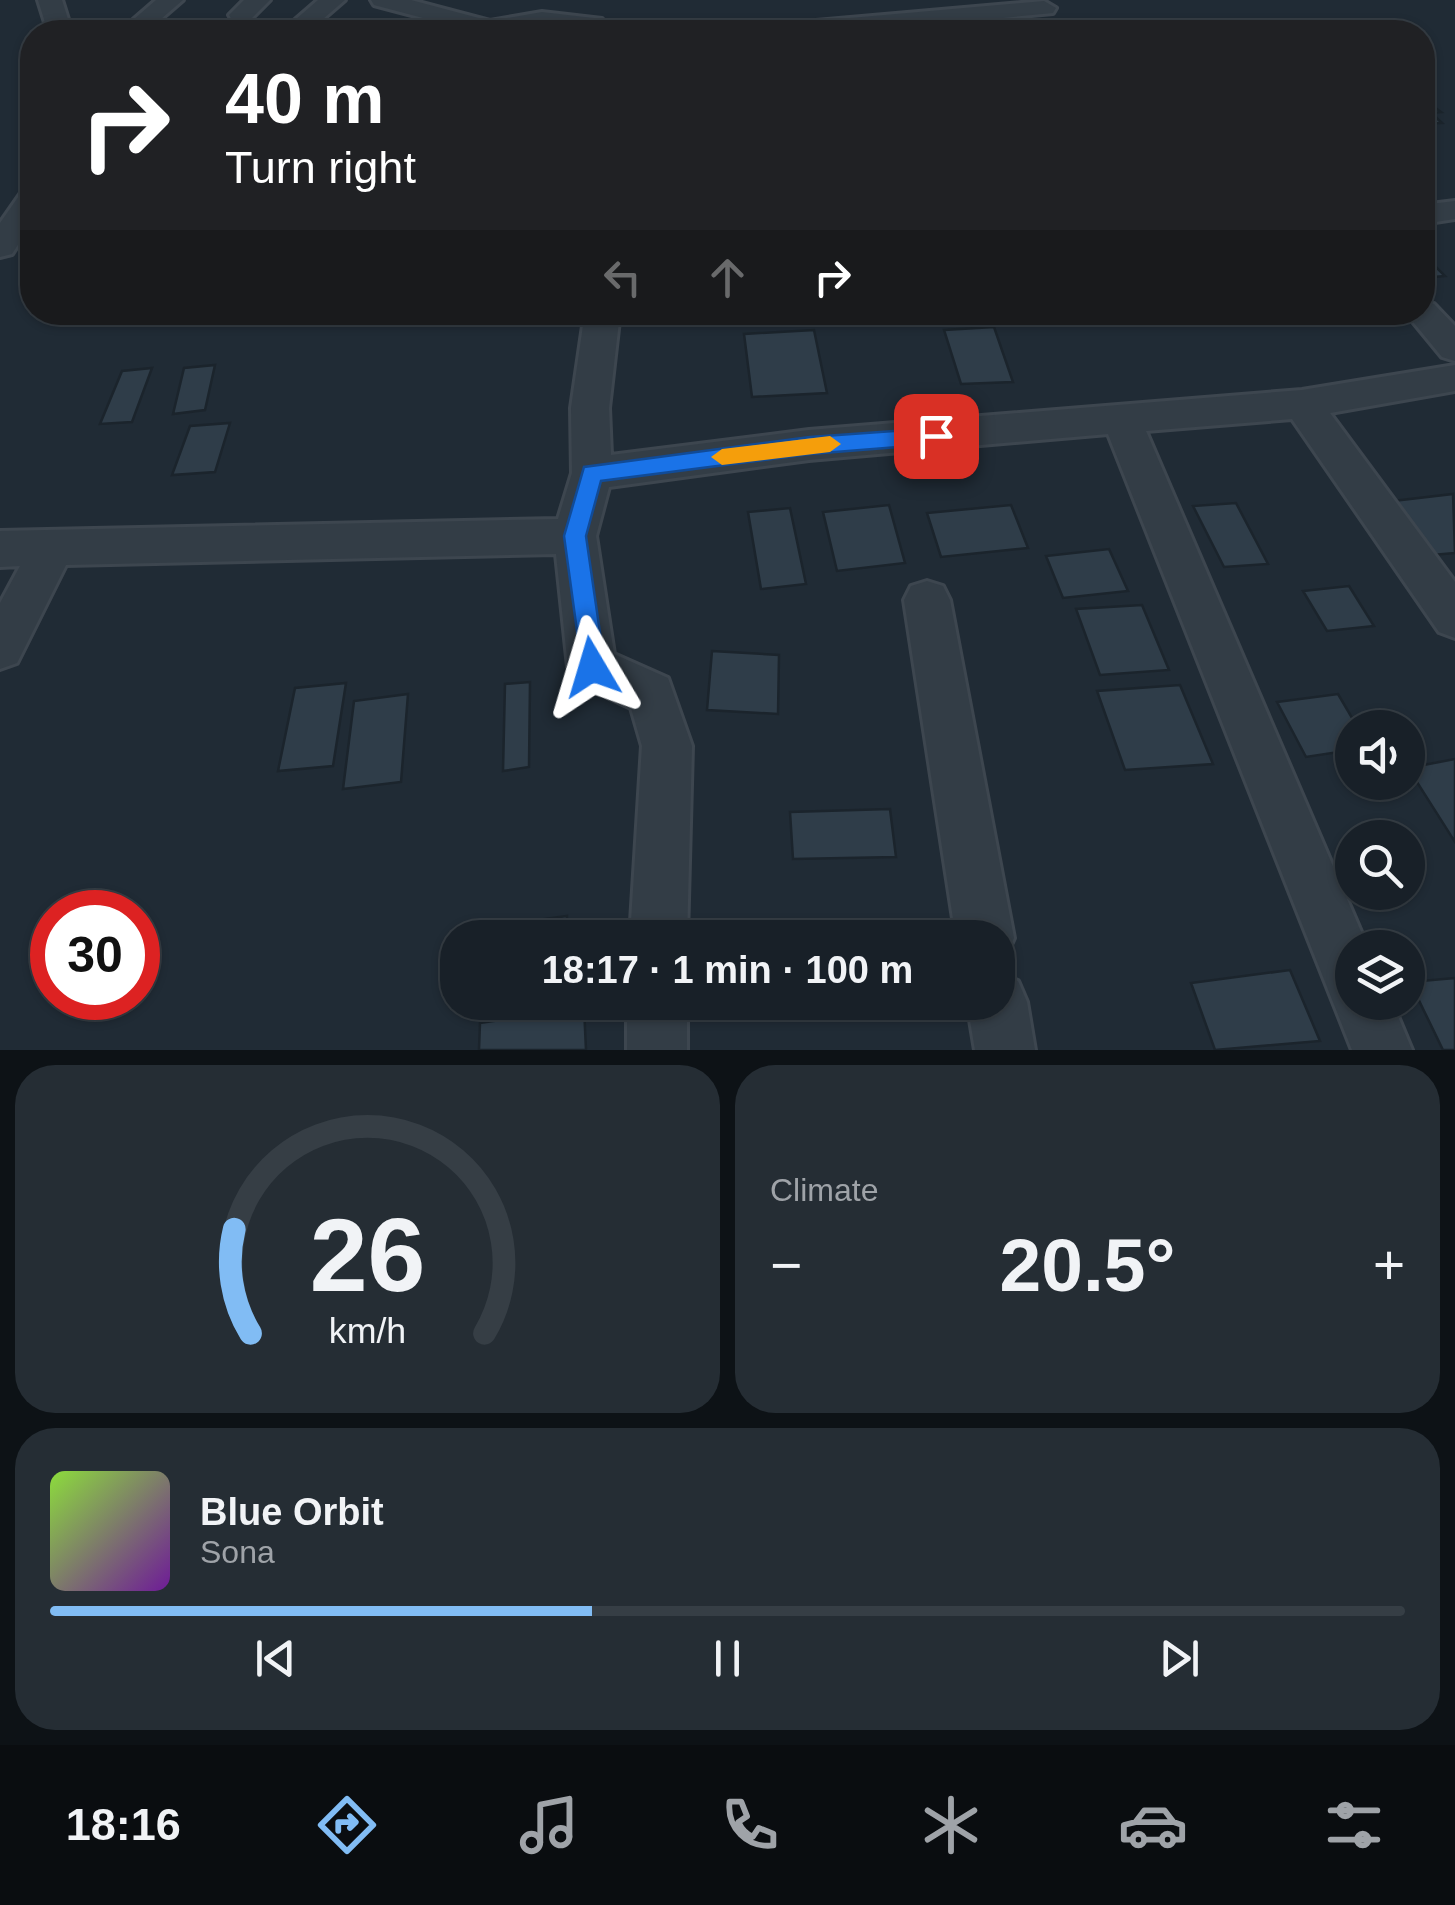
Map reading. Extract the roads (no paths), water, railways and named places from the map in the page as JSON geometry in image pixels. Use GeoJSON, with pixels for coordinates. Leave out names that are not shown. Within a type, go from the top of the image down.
{"type":"FeatureCollection","features":[{"type":"Feature","properties":{"kind":"street"},"geometry":{"type":"LineString","coordinates":[[146,20],[171,0]]}},
{"type":"Feature","properties":{"kind":"street"},"geometry":{"type":"LineString","coordinates":[[308,20],[333,0]]}},
{"type":"Feature","properties":{"kind":"street"},"geometry":{"type":"LineString","coordinates":[[383,0],[456,20]]}},
{"type":"Feature","properties":{"kind":"street"},"geometry":{"type":"LineString","coordinates":[[899,20],[1041,4]]}},
{"type":"Feature","properties":{"kind":"street"},"geometry":{"type":"LineString","coordinates":[[402,20],[416,8]]}},
{"type":"Feature","properties":{"kind":"street"},"geometry":{"type":"LineString","coordinates":[[0,247],[20,218]]}},
{"type":"Feature","properties":{"kind":"street"},"geometry":{"type":"LineString","coordinates":[[600,325],[590,408],[592,473],[575,536],[592,667],[651,694],[667,746],[659,920]]}},
{"type":"Feature","properties":{"kind":"street"},"geometry":{"type":"LineString","coordinates":[[1434,325],[1455,348]]}},
{"type":"Feature","properties":{"kind":"street"},"geometry":{"type":"LineString","coordinates":[[592,473],[810,446],[1302,404],[1455,378]]}},
{"type":"Feature","properties":{"kind":"street"},"geometry":{"type":"LineString","coordinates":[[1302,404],[1455,618]]}},
{"type":"Feature","properties":{"kind":"street"},"geometry":{"type":"LineString","coordinates":[[1122,421],[1335,939]]}},
{"type":"Feature","properties":{"kind":"street"},"geometry":{"type":"LineString","coordinates":[[0,549],[575,536]]}},
{"type":"Feature","properties":{"kind":"street"},"geometry":{"type":"LineString","coordinates":[[0,648],[53,548]]}},
{"type":"Feature","properties":{"kind":"street"},"geometry":{"type":"LineString","coordinates":[[927,600],[982,920]]}},
{"type":"Feature","properties":{"kind":"street"},"geometry":{"type":"LineString","coordinates":[[657,1050],[658,1020]]}},
{"type":"Feature","properties":{"kind":"street"},"geometry":{"type":"LineString","coordinates":[[999,1020],[1005,1050]]}},
{"type":"Feature","properties":{"kind":"street"},"geometry":{"type":"LineString","coordinates":[[1370,1020],[1382,1050]]}}]}
